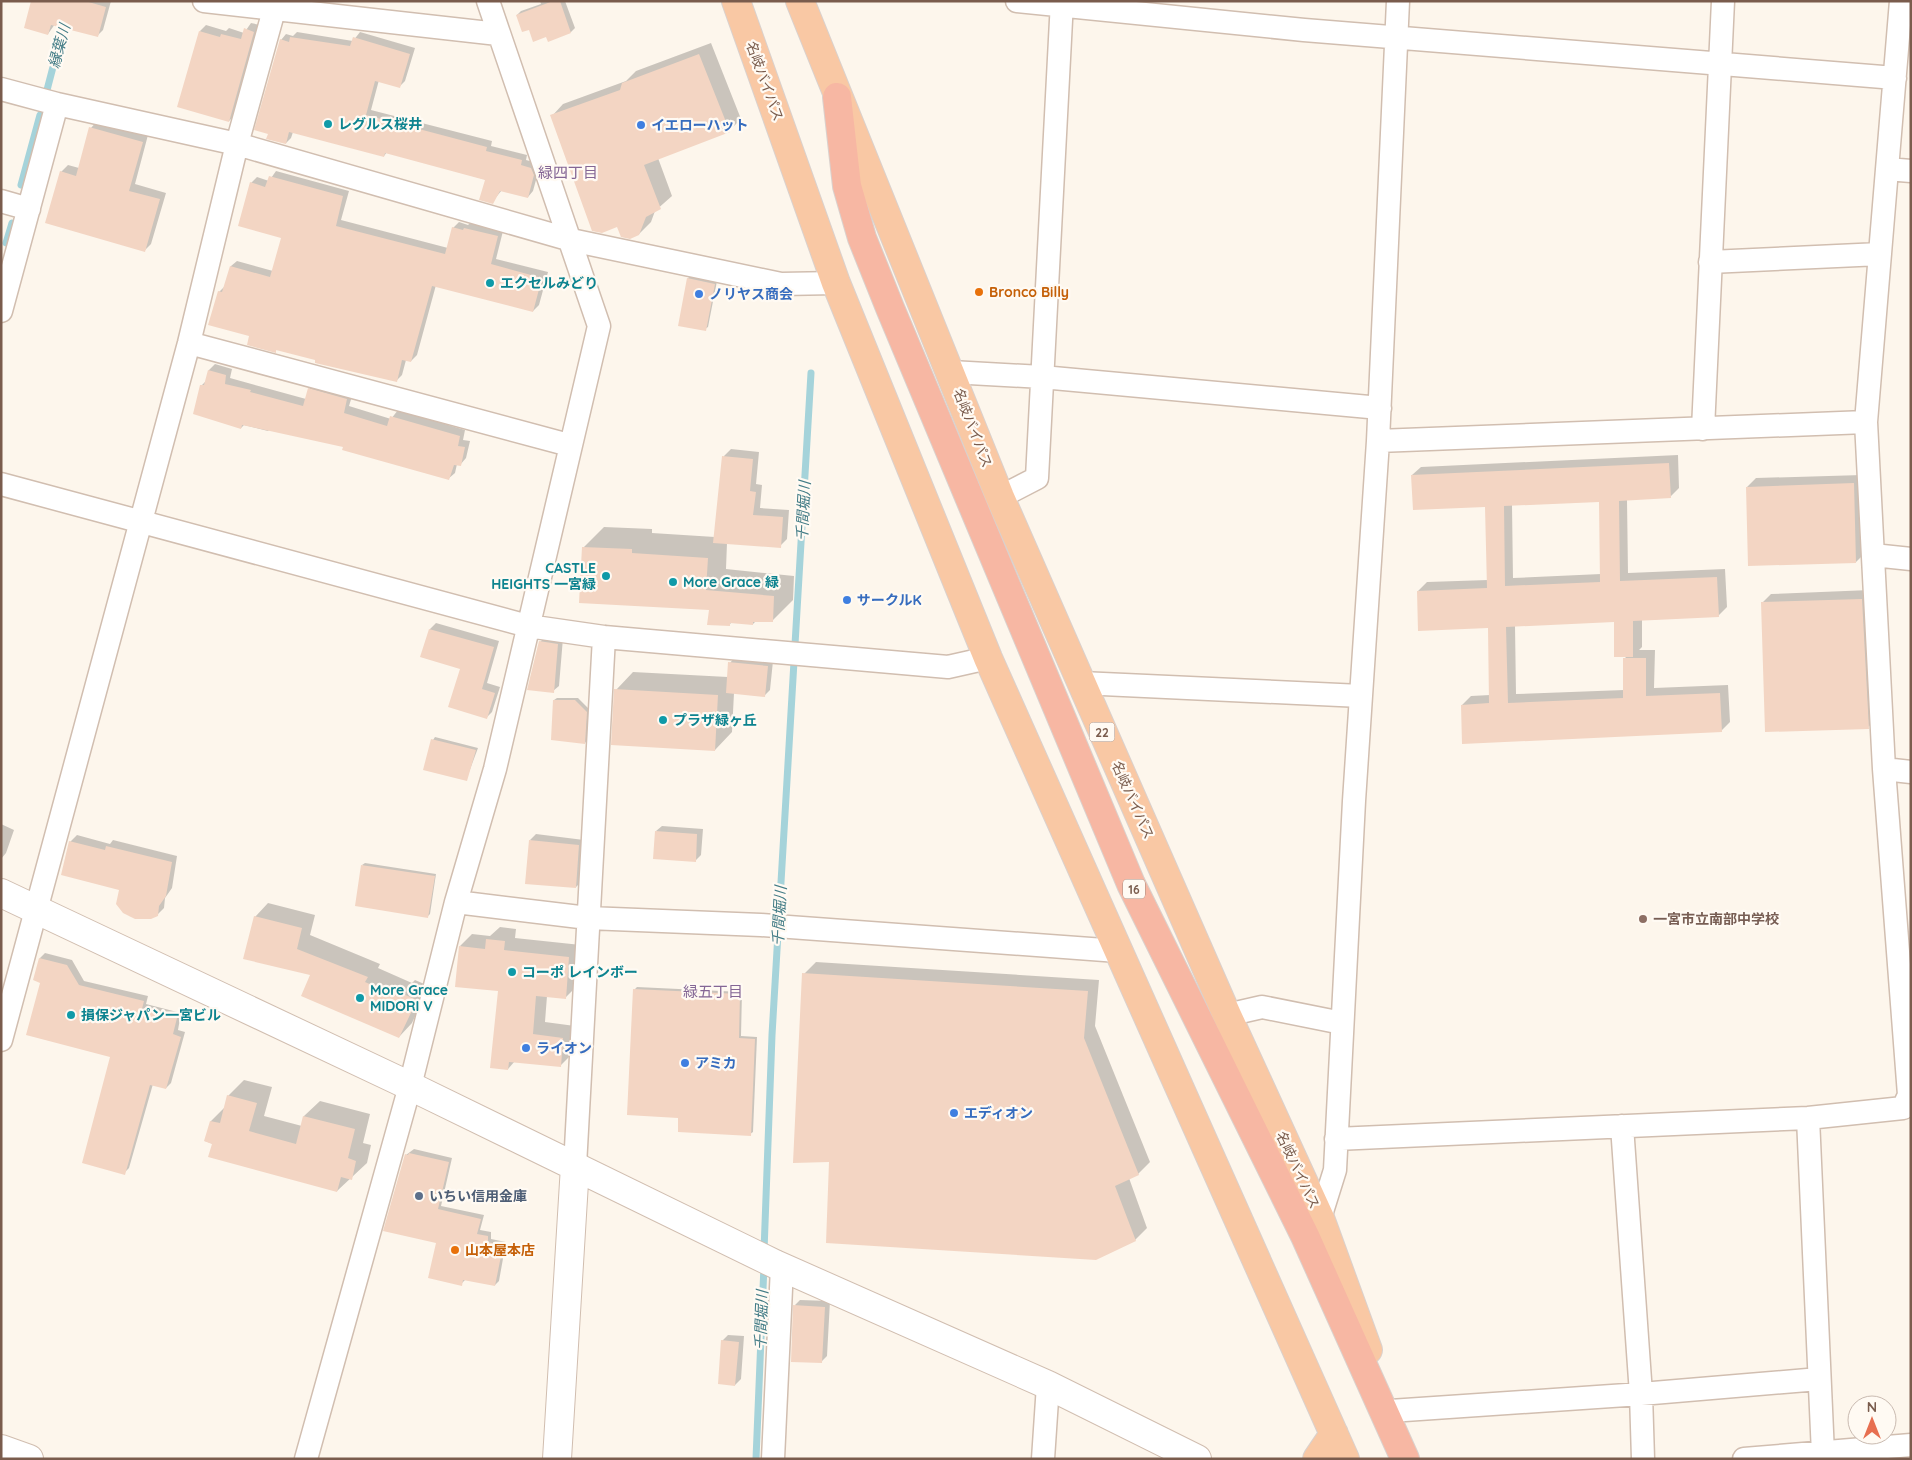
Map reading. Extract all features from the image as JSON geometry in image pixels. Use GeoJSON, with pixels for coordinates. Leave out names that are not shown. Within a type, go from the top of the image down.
{"type":"FeatureCollection","features":[{"type":"Feature","properties":{"kind":"highway","name":"名岐バイパス"},"geometry":{"type":"LineString","coordinates":[[736,1],[836,283],[988,658],[1345,1459]]}},
{"type":"Feature","properties":{"kind":"highway","name":"名岐バイパス"},"geometry":{"type":"LineString","coordinates":[[800,1],[837,97],[951,372],[1000,497],[1227,1015],[1320,1218],[1390,1411],[1412,1459]]}},
{"type":"Feature","properties":{"kind":"highway","name":"16"},"geometry":{"type":"LineString","coordinates":[[837,97],[847,186],[862,238],[890,308],[1131,884],[1304,1236],[1405,1459]]}},
{"type":"Feature","properties":{"kind":"highway"},"geometry":{"type":"LineString","coordinates":[[1317,1459],[1334,1434]]}},
{"type":"Feature","properties":{"kind":"street"},"geometry":{"type":"LineString","coordinates":[[204,1],[498,34]]}},
{"type":"Feature","properties":{"kind":"street"},"geometry":{"type":"LineString","coordinates":[[306,1459],[410,1086],[456,902],[495,769],[569,445],[599,326],[488,1]]}},
{"type":"Feature","properties":{"kind":"street"},"geometry":{"type":"LineString","coordinates":[[1018,1],[1396,37],[1895,78]]}},
{"type":"Feature","properties":{"kind":"street"},"geometry":{"type":"LineString","coordinates":[[1320,1218],[1335,1170],[1360,696],[1380,408],[1398,1]]}},
{"type":"Feature","properties":{"kind":"street"},"geometry":{"type":"LineString","coordinates":[[1704,429],[1723,1]]}},
{"type":"Feature","properties":{"kind":"street"},"geometry":{"type":"LineString","coordinates":[[1336,1139],[1808,1118],[1903,1108],[1909,1095],[1904,960],[1884,769],[1866,422],[1901,1]]}},
{"type":"Feature","properties":{"kind":"street"},"geometry":{"type":"LineString","coordinates":[[1000,497],[1037,478],[1062,4]]}},
{"type":"Feature","properties":{"kind":"street"},"geometry":{"type":"LineString","coordinates":[[1,1040],[38,911],[140,520],[189,343],[236,144],[274,10]]}},
{"type":"Feature","properties":{"kind":"street"},"geometry":{"type":"LineString","coordinates":[[1,89],[57,104],[236,144],[571,240],[781,284],[836,283]]}},
{"type":"Feature","properties":{"kind":"street"},"geometry":{"type":"LineString","coordinates":[[1,311],[7,264],[29,209],[57,104]]}},
{"type":"Feature","properties":{"kind":"street"},"geometry":{"type":"LineString","coordinates":[[1887,169],[1911,171]]}},
{"type":"Feature","properties":{"kind":"street"},"geometry":{"type":"LineString","coordinates":[[1,201],[29,209]]}},
{"type":"Feature","properties":{"kind":"street"},"geometry":{"type":"LineString","coordinates":[[1710,262],[1880,254]]}},
{"type":"Feature","properties":{"kind":"street"},"geometry":{"type":"LineString","coordinates":[[189,343],[569,445]]}},
{"type":"Feature","properties":{"kind":"street"},"geometry":{"type":"LineString","coordinates":[[951,372],[1042,377],[1380,408]]}},
{"type":"Feature","properties":{"kind":"street"},"geometry":{"type":"LineString","coordinates":[[1378,441],[1866,422]]}},
{"type":"Feature","properties":{"kind":"street"},"geometry":{"type":"LineString","coordinates":[[1,484],[528,626],[604,637],[948,667],[988,658]]}},
{"type":"Feature","properties":{"kind":"street"},"geometry":{"type":"LineString","coordinates":[[1873,555],[1911,559]]}},
{"type":"Feature","properties":{"kind":"street"},"geometry":{"type":"LineString","coordinates":[[557,1459],[604,637]]}},
{"type":"Feature","properties":{"kind":"street"},"geometry":{"type":"LineString","coordinates":[[1081,683],[1360,696]]}},
{"type":"Feature","properties":{"kind":"street"},"geometry":{"type":"LineString","coordinates":[[1884,769],[1911,772]]}},
{"type":"Feature","properties":{"kind":"street"},"geometry":{"type":"LineString","coordinates":[[1,894],[410,1086],[770,1261],[1048,1385],[1197,1459]]}},
{"type":"Feature","properties":{"kind":"street"},"geometry":{"type":"LineString","coordinates":[[456,902],[588,918],[761,925],[1118,951]]}},
{"type":"Feature","properties":{"kind":"street"},"geometry":{"type":"LineString","coordinates":[[1227,1015],[1262,1007],[1342,1023]]}},
{"type":"Feature","properties":{"kind":"street"},"geometry":{"type":"LineString","coordinates":[[1808,1118],[1823,1454]]}},
{"type":"Feature","properties":{"kind":"street"},"geometry":{"type":"LineString","coordinates":[[1622,1126],[1641,1394],[1643,1459]]}},
{"type":"Feature","properties":{"kind":"street"},"geometry":{"type":"LineString","coordinates":[[770,1261],[773,1459]]}},
{"type":"Feature","properties":{"kind":"street"},"geometry":{"type":"LineString","coordinates":[[1390,1411],[1641,1394],[1819,1379]]}},
{"type":"Feature","properties":{"kind":"street"},"geometry":{"type":"LineString","coordinates":[[1043,1459],[1048,1385]]}},
{"type":"Feature","properties":{"kind":"street"},"geometry":{"type":"LineString","coordinates":[[1744,1459],[1823,1454],[1911,1445]]}},
{"type":"Feature","properties":{"kind":"street"},"geometry":{"type":"LineString","coordinates":[[1,1448],[29,1459]]}},
{"type":"Feature","properties":{"kind":"building"},"geometry":{"type":"Polygon","coordinates":[[[31,1],[85,1],[106,7],[98,37],[51,25],[48,35],[24,28],[31,1]]]}},
{"type":"Feature","properties":{"kind":"building"},"geometry":{"type":"Polygon","coordinates":[[[553,1],[560,1],[571,33],[548,42],[546,37],[533,42],[529,30],[522,32],[516,15],[553,1]]]}},
{"type":"Feature","properties":{"kind":"building"},"geometry":{"type":"Polygon","coordinates":[[[244,28],[254,32],[229,122],[177,107],[199,31],[220,37],[221,34],[241,39],[244,28]]]}},
{"type":"Feature","properties":{"kind":"building"},"geometry":{"type":"Polygon","coordinates":[[[290,37],[350,46],[353,37],[410,54],[400,88],[375,81],[366,115],[487,147],[486,151],[522,160],[521,165],[531,168],[534,175],[528,198],[500,191],[493,204],[479,200],[485,180],[385,153],[384,157],[289,132],[286,144],[266,139],[268,134],[254,130],[280,39],[289,42],[290,37]]]}},
{"type":"Feature","properties":{"kind":"building"},"geometry":{"type":"Polygon","coordinates":[[[699,54],[730,132],[644,165],[661,209],[646,217],[639,235],[630,239],[621,237],[617,227],[602,233],[592,231],[550,115],[620,90],[622,83],[699,54]]]}},
{"type":"Feature","properties":{"kind":"building"},"geometry":{"type":"Polygon","coordinates":[[[89,127],[143,142],[129,191],[160,199],[145,252],[45,223],[60,171],[76,176],[89,127]]]}},
{"type":"Feature","properties":{"kind":"building"},"geometry":{"type":"Polygon","coordinates":[[[269,176],[343,196],[336,226],[445,254],[452,227],[498,236],[491,264],[542,278],[533,312],[432,286],[411,362],[402,360],[397,382],[315,363],[315,360],[276,350],[276,353],[247,345],[249,336],[208,325],[218,291],[222,292],[230,266],[270,277],[281,238],[238,226],[250,182],[265,187],[269,176]]]}},
{"type":"Feature","properties":{"kind":"building"},"geometry":{"type":"Polygon","coordinates":[[[687,278],[715,284],[706,331],[678,326],[687,278]]]}},
{"type":"Feature","properties":{"kind":"building"},"geometry":{"type":"Polygon","coordinates":[[[208,370],[226,375],[225,384],[303,406],[308,388],[347,399],[344,413],[387,426],[390,416],[460,436],[458,446],[465,447],[461,466],[454,465],[449,480],[342,450],[343,447],[242,425],[241,429],[193,414],[200,385],[204,385],[208,370]]]}},
{"type":"Feature","properties":{"kind":"building"},"geometry":{"type":"Polygon","coordinates":[[[722,456],[753,459],[750,491],[756,492],[753,515],[783,517],[781,548],[713,543],[722,456]]]}},
{"type":"Feature","properties":{"kind":"building"},"geometry":{"type":"Polygon","coordinates":[[[1669,463],[1671,498],[1619,501],[1620,581],[1717,577],[1719,617],[1633,621],[1633,657],[1614,657],[1614,622],[1506,627],[1508,703],[1623,698],[1623,658],[1646,658],[1646,696],[1720,693],[1722,732],[1462,744],[1461,705],[1489,703],[1488,628],[1418,631],[1417,591],[1487,588],[1485,507],[1413,510],[1411,475],[1669,463]],[[1599,502],[1504,506],[1505,586],[1600,582],[1599,502]]]}},
{"type":"Feature","properties":{"kind":"building"},"geometry":{"type":"Polygon","coordinates":[[[1854,483],[1856,563],[1748,566],[1746,487],[1854,483]]]}},
{"type":"Feature","properties":{"kind":"building"},"geometry":{"type":"Polygon","coordinates":[[[582,547],[632,549],[632,553],[708,558],[706,590],[774,596],[773,622],[753,622],[753,625],[730,623],[730,626],[707,625],[709,610],[579,603],[582,547]]]}},
{"type":"Feature","properties":{"kind":"building"},"geometry":{"type":"Polygon","coordinates":[[[1862,599],[1869,729],[1765,732],[1761,602],[1862,599]]]}},
{"type":"Feature","properties":{"kind":"building"},"geometry":{"type":"Polygon","coordinates":[[[429,629],[494,647],[482,689],[495,693],[487,719],[448,707],[460,669],[420,657],[429,629]]]}},
{"type":"Feature","properties":{"kind":"building"},"geometry":{"type":"Polygon","coordinates":[[[539,641],[558,644],[554,693],[527,690],[539,641]]]}},
{"type":"Feature","properties":{"kind":"building"},"geometry":{"type":"Polygon","coordinates":[[[728,662],[768,666],[765,697],[726,693],[728,662]]]}},
{"type":"Feature","properties":{"kind":"building","name":"プラザ緑ヶ丘"},"geometry":{"type":"Polygon","coordinates":[[[614,689],[718,695],[715,751],[611,745],[614,689]]]}},
{"type":"Feature","properties":{"kind":"building"},"geometry":{"type":"Polygon","coordinates":[[[553,700],[575,700],[587,712],[585,744],[551,740],[553,700]]]}},
{"type":"Feature","properties":{"kind":"building"},"geometry":{"type":"Polygon","coordinates":[[[431,739],[476,750],[467,781],[423,770],[431,739]]]}},
{"type":"Feature","properties":{"kind":"building"},"geometry":{"type":"Polygon","coordinates":[[[655,831],[697,834],[696,862],[653,859],[655,831]]]}},
{"type":"Feature","properties":{"kind":"building"},"geometry":{"type":"Polygon","coordinates":[[[529,840],[579,845],[576,888],[525,884],[529,840]]]}},
{"type":"Feature","properties":{"kind":"building"},"geometry":{"type":"Polygon","coordinates":[[[69,841],[105,850],[106,846],[172,862],[166,896],[159,906],[158,916],[151,919],[135,919],[123,913],[116,904],[119,890],[61,875],[69,841]]]}},
{"type":"Feature","properties":{"kind":"building"},"geometry":{"type":"Polygon","coordinates":[[[361,865],[435,876],[428,918],[355,906],[361,865]]]}},
{"type":"Feature","properties":{"kind":"building"},"geometry":{"type":"Polygon","coordinates":[[[254,916],[302,928],[297,949],[368,977],[365,982],[399,997],[401,993],[417,1000],[399,1038],[301,996],[310,975],[243,959],[254,916]]]}},
{"type":"Feature","properties":{"kind":"building"},"geometry":{"type":"Polygon","coordinates":[[[486,939],[505,941],[504,950],[569,957],[566,999],[536,996],[533,1034],[563,1038],[561,1067],[509,1062],[508,1070],[490,1068],[498,991],[455,987],[459,946],[485,949],[486,939]]]}},
{"type":"Feature","properties":{"kind":"building"},"geometry":{"type":"Polygon","coordinates":[[[39,958],[67,965],[79,985],[144,1001],[142,1009],[177,1018],[173,1034],[181,1037],[166,1089],[150,1085],[125,1175],[82,1163],[110,1057],[26,1035],[40,983],[33,980],[39,958]]]}},
{"type":"Feature","properties":{"kind":"building"},"geometry":{"type":"Polygon","coordinates":[[[802,973],[1088,991],[1084,1038],[1139,1175],[1115,1186],[1136,1241],[1096,1260],[826,1243],[829,1162],[793,1163],[802,973]]]}},
{"type":"Feature","properties":{"kind":"building"},"geometry":{"type":"Polygon","coordinates":[[[633,989],[740,994],[739,1038],[755,1039],[751,1136],[678,1132],[678,1118],[627,1115],[633,989]]]}},
{"type":"Feature","properties":{"kind":"building"},"geometry":{"type":"Polygon","coordinates":[[[227,1095],[257,1103],[249,1131],[296,1144],[303,1116],[355,1129],[348,1158],[356,1161],[352,1180],[341,1177],[337,1192],[208,1157],[212,1144],[204,1141],[210,1121],[220,1123],[227,1095]]]}},
{"type":"Feature","properties":{"kind":"building"},"geometry":{"type":"Polygon","coordinates":[[[409,1153],[449,1162],[438,1209],[481,1219],[477,1234],[488,1236],[488,1242],[503,1246],[495,1286],[463,1280],[462,1286],[428,1278],[436,1243],[383,1231],[405,1154],[408,1155],[409,1153]]]}},
{"type":"Feature","properties":{"kind":"building"},"geometry":{"type":"Polygon","coordinates":[[[793,1305],[825,1307],[822,1363],[791,1362],[793,1305]]]}},
{"type":"Feature","properties":{"kind":"building"},"geometry":{"type":"Polygon","coordinates":[[[721,1340],[739,1342],[735,1386],[718,1384],[721,1340]]]}},
{"type":"Feature","properties":{"kind":"waterway","name":"縁葉川"},"geometry":{"type":"LineString","coordinates":[[47,90],[65,21]]}},
{"type":"Feature","properties":{"kind":"waterway","name":"縁葉川"},"geometry":{"type":"LineString","coordinates":[[21,185],[40,115]]}},
{"type":"Feature","properties":{"kind":"waterway","name":"縁葉川"},"geometry":{"type":"LineString","coordinates":[[6,243],[12,223]]}},
{"type":"Feature","properties":{"kind":"waterway","name":"千間堀川"},"geometry":{"type":"LineString","coordinates":[[764,1251],[772,1035],[811,373]]}},
{"type":"Feature","properties":{"kind":"waterway","name":"千間堀川"},"geometry":{"type":"LineString","coordinates":[[756,1459],[764,1265]]}},
{"type":"Feature","properties":{"kind":"place","name":"レグルス桜井"},"geometry":{"type":"Point","coordinates":[328,124]}},
{"type":"Feature","properties":{"kind":"place","name":"イエローハット"},"geometry":{"type":"Point","coordinates":[641,125]}},
{"type":"Feature","properties":{"kind":"place","name":"エクセルみどり"},"geometry":{"type":"Point","coordinates":[490,283]}},
{"type":"Feature","properties":{"kind":"place","name":"Bronco Billy"},"geometry":{"type":"Point","coordinates":[979,292]}},
{"type":"Feature","properties":{"kind":"place","name":"ノリヤス商会"},"geometry":{"type":"Point","coordinates":[699,294]}},
{"type":"Feature","properties":{"kind":"place","name":"CASTLE HEIGHTS 一宮緑"},"geometry":{"type":"Point","coordinates":[606,576]}},
{"type":"Feature","properties":{"kind":"place","name":"More Grace 緑"},"geometry":{"type":"Point","coordinates":[673,582]}},
{"type":"Feature","properties":{"kind":"place","name":"サークルK"},"geometry":{"type":"Point","coordinates":[847,600]}},
{"type":"Feature","properties":{"kind":"place","name":"プラザ緑ヶ丘"},"geometry":{"type":"Point","coordinates":[663,720]}},
{"type":"Feature","properties":{"kind":"place","name":"一宮市立南部中学校"},"geometry":{"type":"Point","coordinates":[1643,919]}},
{"type":"Feature","properties":{"kind":"place","name":"コーポ レインボー"},"geometry":{"type":"Point","coordinates":[512,972]}},
{"type":"Feature","properties":{"kind":"place","name":"More Grace MIDORI V"},"geometry":{"type":"Point","coordinates":[360,998]}},
{"type":"Feature","properties":{"kind":"place","name":"損保ジャパン一宮ビル"},"geometry":{"type":"Point","coordinates":[71,1015]}},
{"type":"Feature","properties":{"kind":"place","name":"ライオン"},"geometry":{"type":"Point","coordinates":[526,1048]}},
{"type":"Feature","properties":{"kind":"place","name":"アミカ"},"geometry":{"type":"Point","coordinates":[685,1063]}},
{"type":"Feature","properties":{"kind":"place","name":"エディオン"},"geometry":{"type":"Point","coordinates":[954,1113]}},
{"type":"Feature","properties":{"kind":"place","name":"いちい信用金庫"},"geometry":{"type":"Point","coordinates":[419,1196]}},
{"type":"Feature","properties":{"kind":"place","name":"山本屋本店"},"geometry":{"type":"Point","coordinates":[455,1250]}},
{"type":"Feature","properties":{"kind":"district","name":"緑四丁目"},"geometry":{"type":"Point","coordinates":[568,172]}},
{"type":"Feature","properties":{"kind":"district","name":"緑五丁目"},"geometry":{"type":"Point","coordinates":[713,991]}}]}
